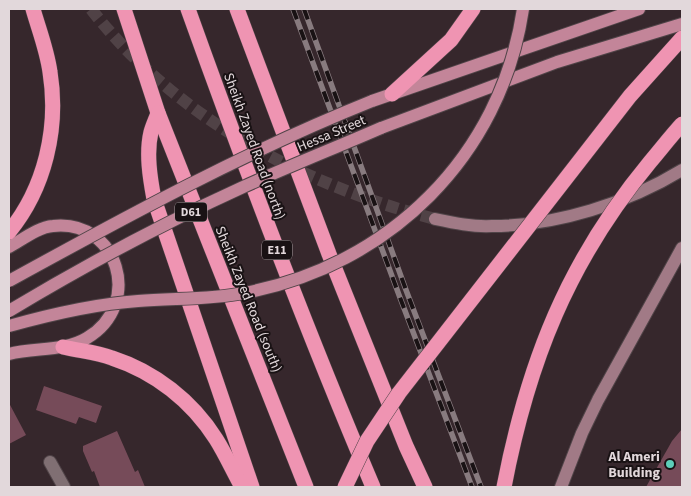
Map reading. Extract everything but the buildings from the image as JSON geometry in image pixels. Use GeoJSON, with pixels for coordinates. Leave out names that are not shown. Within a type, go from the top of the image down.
{"type":"FeatureCollection","features":[{"type":"Feature","properties":{"kind":"highway"},"geometry":{"type":"LineString","coordinates":[[9,232],[20,218],[40,179],[50,136],[53,93],[46,49],[33,9]]}},
{"type":"Feature","properties":{"kind":"highway","name":"Sheikh Zayed Road (south)"},"geometry":{"type":"LineString","coordinates":[[124,9],[158,113],[306,487]]}},
{"type":"Feature","properties":{"kind":"highway","name":"Sheikh Zayed Road (north)"},"geometry":{"type":"LineString","coordinates":[[188,9],[242,159],[318,357],[373,487]]}},
{"type":"Feature","properties":{"kind":"highway"},"geometry":{"type":"LineString","coordinates":[[237,9],[329,254],[406,446],[425,487]]}},
{"type":"Feature","properties":{"kind":"highway"},"geometry":{"type":"LineString","coordinates":[[245,9],[258,64]]}},
{"type":"Feature","properties":{"kind":"highway"},"geometry":{"type":"LineString","coordinates":[[392,94],[450,40],[461,28],[473,9]]}},
{"type":"Feature","properties":{"kind":"highway"},"geometry":{"type":"LineString","coordinates":[[345,487],[367,440],[410,378],[630,96],[682,38]]}},
{"type":"Feature","properties":{"kind":"highway"},"geometry":{"type":"LineString","coordinates":[[158,113],[151,133],[150,149],[154,199],[252,487]]}},
{"type":"Feature","properties":{"kind":"highway"},"geometry":{"type":"LineString","coordinates":[[504,487],[517,425],[529,382],[561,300],[605,222],[630,186],[682,124]]}},
{"type":"Feature","properties":{"kind":"highway"},"geometry":{"type":"LineString","coordinates":[[63,347],[110,357],[136,367],[160,381],[182,398],[201,418],[217,440],[242,487]]}},
{"type":"Feature","properties":{"kind":"main road"},"geometry":{"type":"LineString","coordinates":[[9,326],[95,306],[139,301],[214,297],[268,288],[321,271],[370,245],[414,212],[434,192],[468,149],[495,102],[506,76],[523,9]]}},
{"type":"Feature","properties":{"kind":"main road","name":"Hessa Street"},"geometry":{"type":"LineString","coordinates":[[9,281],[149,204],[243,157],[372,101],[639,9]]}},
{"type":"Feature","properties":{"kind":"main road","name":"Hessa Street"},"geometry":{"type":"LineString","coordinates":[[9,311],[74,274],[241,188],[381,128],[557,62],[682,24]]}},
{"type":"Feature","properties":{"kind":"main road"},"geometry":{"type":"LineString","coordinates":[[435,219],[463,225],[492,226],[520,225],[549,220],[583,212],[625,198],[649,188],[682,170]]}},
{"type":"Feature","properties":{"kind":"main road"},"geometry":{"type":"LineString","coordinates":[[9,247],[53,226],[76,228],[98,239],[113,257],[119,280],[117,303],[109,318],[105,324],[86,339],[63,347],[42,348],[9,354]]}},
{"type":"Feature","properties":{"kind":"main road"},"geometry":{"type":"LineString","coordinates":[[560,487],[598,400],[682,248]]}},
{"type":"Feature","properties":{"kind":"street"},"geometry":{"type":"LineString","coordinates":[[50,462],[64,487]]}},
{"type":"Feature","properties":{"kind":"tunnel"},"geometry":{"type":"LineString","coordinates":[[91,9],[125,48],[162,83],[202,114],[245,142],[290,166],[337,187],[386,205],[435,219]]}},
{"type":"Feature","properties":{"kind":"railway"},"geometry":{"type":"LineString","coordinates":[[293,9],[472,487]]}},
{"type":"Feature","properties":{"kind":"railway"},"geometry":{"type":"LineString","coordinates":[[304,9],[406,290],[481,487]]}},
{"type":"Feature","properties":{"kind":"place","name":"Al Ameri Building"},"geometry":{"type":"Point","coordinates":[670,464]}}]}
